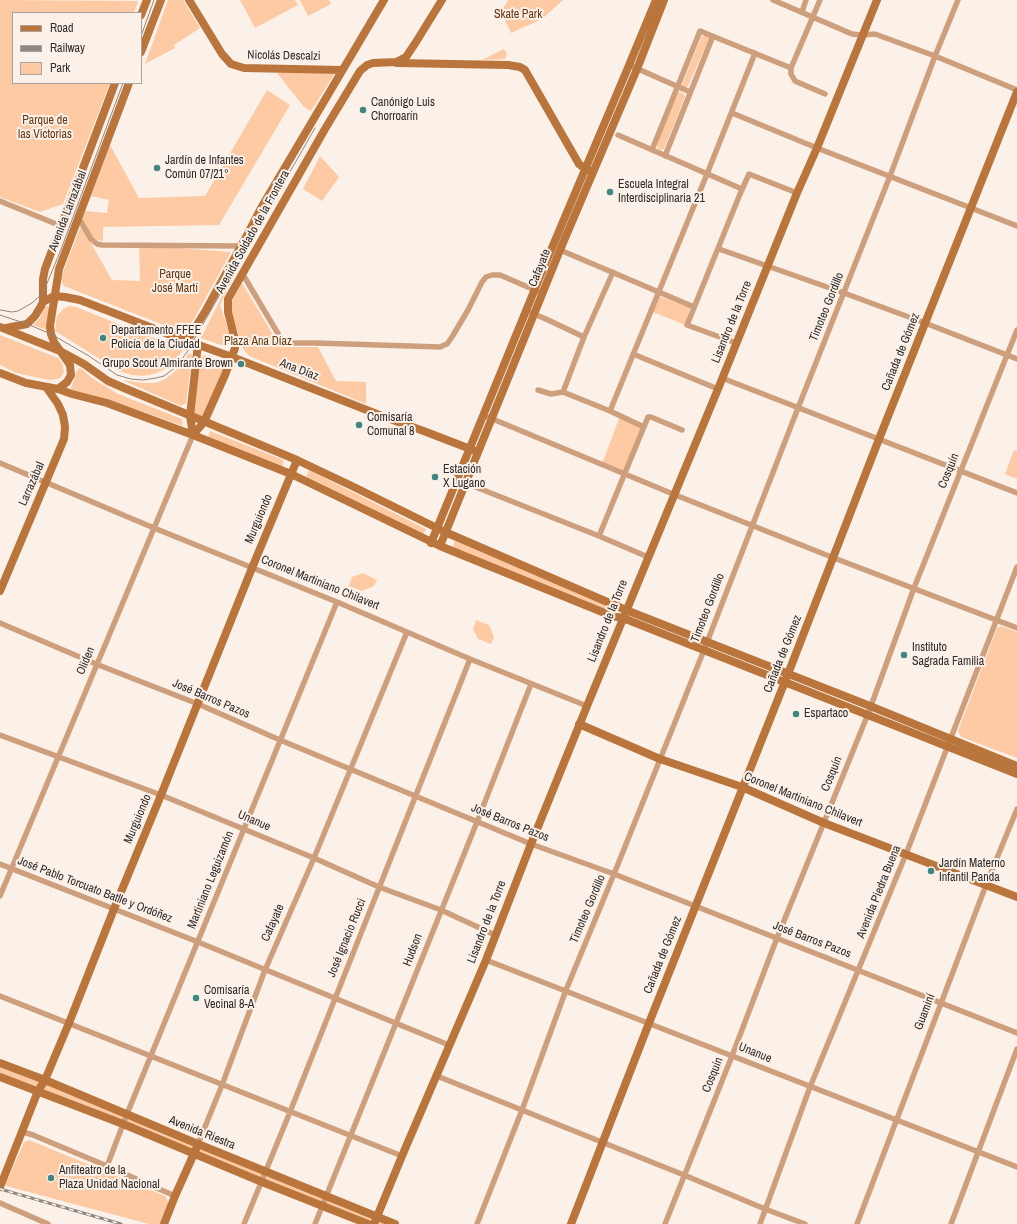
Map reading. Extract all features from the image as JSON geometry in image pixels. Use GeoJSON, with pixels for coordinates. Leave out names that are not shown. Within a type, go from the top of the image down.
{"type":"FeatureCollection","features":[{"type":"Feature","properties":{"kind":"street"},"geometry":{"type":"LineString","coordinates":[[142,12],[147,0]]}},
{"type":"Feature","properties":{"kind":"street","name":"Nicolás Descalzi"},"geometry":{"type":"LineString","coordinates":[[189,0],[222,54],[231,64],[244,68],[341,72]]}},
{"type":"Feature","properties":{"kind":"street","name":"Avenida Soldado de la Frontera"},"geometry":{"type":"LineString","coordinates":[[187,341],[206,310],[261,208],[384,0]]}},
{"type":"Feature","properties":{"kind":"street"},"geometry":{"type":"LineString","coordinates":[[396,62],[406,57],[410,52],[442,0]]}},
{"type":"Feature","properties":{"kind":"street","name":"Cafayate"},"geometry":{"type":"LineString","coordinates":[[461,481],[478,452],[543,294],[629,66],[656,0]]}},
{"type":"Feature","properties":{"kind":"street","name":"Cafayate"},"geometry":{"type":"LineString","coordinates":[[431,543],[441,530],[461,481],[470,449],[483,415],[535,290],[637,70],[664,0]]}},
{"type":"Feature","properties":{"kind":"street"},"geometry":{"type":"LineString","coordinates":[[773,0],[852,34],[875,34],[935,56],[1017,91]]}},
{"type":"Feature","properties":{"kind":"street"},"geometry":{"type":"LineString","coordinates":[[802,12],[806,0]]}},
{"type":"Feature","properties":{"kind":"street"},"geometry":{"type":"LineString","coordinates":[[820,0],[791,68],[792,78],[795,81],[825,94]]}},
{"type":"Feature","properties":{"kind":"street","name":"Lisandro de la Torre"},"geometry":{"type":"LineString","coordinates":[[376,1220],[486,960],[530,844],[877,0]]}},
{"type":"Feature","properties":{"kind":"street","name":"Timoteo Gordillo"},"geometry":{"type":"LineString","coordinates":[[477,1224],[522,1110],[566,990],[705,646],[958,0]]}},
{"type":"Feature","properties":{"kind":"street"},"geometry":{"type":"LineString","coordinates":[[142,49],[158,1]]}},
{"type":"Feature","properties":{"kind":"street"},"geometry":{"type":"LineString","coordinates":[[652,150],[700,30],[791,68]]}},
{"type":"Feature","properties":{"kind":"street"},"geometry":{"type":"LineString","coordinates":[[665,156],[713,36]]}},
{"type":"Feature","properties":{"kind":"street"},"geometry":{"type":"LineString","coordinates":[[610,411],[732,113],[755,53]]}},
{"type":"Feature","properties":{"kind":"street","name":"Avenida Soldado de la Frontera"},"geometry":{"type":"LineString","coordinates":[[193,435],[204,422],[235,348],[236,340],[230,321],[227,303],[230,295],[334,112],[360,71],[367,65],[373,63],[396,62],[508,65],[520,67],[525,70],[579,164],[590,171]]}},
{"type":"Feature","properties":{"kind":"street"},"geometry":{"type":"LineString","coordinates":[[629,66],[690,92]]}},
{"type":"Feature","properties":{"kind":"street"},"geometry":{"type":"LineString","coordinates":[[341,72],[350,78],[351,84]]}},
{"type":"Feature","properties":{"kind":"street","name":"Avenida Larrazábal"},"geometry":{"type":"LineString","coordinates":[[43,302],[44,274],[76,184],[115,84]]}},
{"type":"Feature","properties":{"kind":"street","name":"Avenida Larrazábal"},"geometry":{"type":"LineString","coordinates":[[58,389],[67,382],[71,375],[70,365],[54,342],[50,326],[59,269],[129,84]]}},
{"type":"Feature","properties":{"kind":"street","name":"Cañada de Gómez"},"geometry":{"type":"LineString","coordinates":[[571,1224],[1017,91]]}},
{"type":"Feature","properties":{"kind":"street"},"geometry":{"type":"LineString","coordinates":[[321,105],[322,111],[325,114],[331,114],[334,112]]}},
{"type":"Feature","properties":{"kind":"street"},"geometry":{"type":"LineString","coordinates":[[732,113],[817,148],[1017,226]]}},
{"type":"Feature","properties":{"kind":"street"},"geometry":{"type":"LineString","coordinates":[[618,135],[742,189]]}},
{"type":"Feature","properties":{"kind":"street"},"geometry":{"type":"LineString","coordinates":[[736,343],[687,325],[694,307],[749,174],[797,193]]}},
{"type":"Feature","properties":{"kind":"street"},"geometry":{"type":"LineString","coordinates":[[76,184],[89,189]]}},
{"type":"Feature","properties":{"kind":"street"},"geometry":{"type":"LineString","coordinates":[[0,202],[61,226]]}},
{"type":"Feature","properties":{"kind":"street"},"geometry":{"type":"LineString","coordinates":[[78,217],[91,239],[97,244],[102,245],[241,246]]}},
{"type":"Feature","properties":{"kind":"street"},"geometry":{"type":"LineString","coordinates":[[719,249],[844,292],[1017,359]]}},
{"type":"Feature","properties":{"kind":"street"},"geometry":{"type":"LineString","coordinates":[[560,250],[694,307]]}},
{"type":"Feature","properties":{"kind":"street"},"geometry":{"type":"LineString","coordinates":[[227,271],[230,277],[241,276],[280,337],[285,342],[290,343],[316,342],[440,347],[447,344],[452,337],[486,277],[500,275],[543,294]]}},
{"type":"Feature","properties":{"kind":"street"},"geometry":{"type":"LineString","coordinates":[[563,392],[584,337],[613,272]]}},
{"type":"Feature","properties":{"kind":"street"},"geometry":{"type":"LineString","coordinates":[[2,328],[27,324],[35,316],[43,302],[54,296]]}},
{"type":"Feature","properties":{"kind":"street","name":"Ana Díaz"},"geometry":{"type":"LineString","coordinates":[[54,296],[80,300],[478,452]]}},
{"type":"Feature","properties":{"kind":"street"},"geometry":{"type":"LineString","coordinates":[[526,311],[584,337]]}},
{"type":"Feature","properties":{"kind":"street"},"geometry":{"type":"LineString","coordinates":[[2,328],[60,350],[84,364],[108,381],[297,460],[441,530],[624,614],[705,646],[788,674],[869,710],[949,742],[1017,766]]}},
{"type":"Feature","properties":{"kind":"street","name":"Cosquín"},"geometry":{"type":"LineString","coordinates":[[665,1224],[777,938],[869,710],[914,588],[1017,330]]}},
{"type":"Feature","properties":{"kind":"street"},"geometry":{"type":"LineString","coordinates":[[193,435],[190,416],[198,344]]}},
{"type":"Feature","properties":{"kind":"street"},"geometry":{"type":"LineString","coordinates":[[633,354],[718,388]]}},
{"type":"Feature","properties":{"kind":"street"},"geometry":{"type":"LineString","coordinates":[[0,373],[26,383],[58,389],[107,403],[193,435],[291,474],[431,543],[612,616],[624,614]]}},
{"type":"Feature","properties":{"kind":"street"},"geometry":{"type":"LineString","coordinates":[[722,378],[1017,493]]}},
{"type":"Feature","properties":{"kind":"street","name":"Larrazábal"},"geometry":{"type":"LineString","coordinates":[[0,591],[65,434],[65,421],[61,410],[46,387]]}},
{"type":"Feature","properties":{"kind":"street"},"geometry":{"type":"LineString","coordinates":[[538,390],[551,394],[563,392],[610,411],[644,427]]}},
{"type":"Feature","properties":{"kind":"street"},"geometry":{"type":"LineString","coordinates":[[483,415],[834,558],[1017,628]]}},
{"type":"Feature","properties":{"kind":"street"},"geometry":{"type":"LineString","coordinates":[[599,536],[626,474],[648,417],[682,430]]}},
{"type":"Feature","properties":{"kind":"street","name":"Oliden"},"geometry":{"type":"LineString","coordinates":[[0,896],[193,435]]}},
{"type":"Feature","properties":{"kind":"street","name":"Murguiondo"},"geometry":{"type":"LineString","coordinates":[[0,1187],[38,1091],[45,1080],[69,1023],[297,460]]}},
{"type":"Feature","properties":{"kind":"street","name":"Coronel Martiniano Chilavert"},"geometry":{"type":"LineString","coordinates":[[0,463],[154,528],[337,602],[470,659],[587,706]]}},
{"type":"Feature","properties":{"kind":"street"},"geometry":{"type":"LineString","coordinates":[[461,481],[648,557]]}},
{"type":"Feature","properties":{"kind":"street","name":"Cafayate"},"geometry":{"type":"LineString","coordinates":[[440,546],[441,530]]}},
{"type":"Feature","properties":{"kind":"street","name":"Avenida Piedra Buena"},"geometry":{"type":"LineString","coordinates":[[760,1224],[810,1087],[906,854],[1017,567]]}},
{"type":"Feature","properties":{"kind":"street","name":"Martiniano Leguizamón"},"geometry":{"type":"LineString","coordinates":[[107,1166],[243,829],[337,602]]}},
{"type":"Feature","properties":{"kind":"street","name":"José Barros Pazos"},"geometry":{"type":"LineString","coordinates":[[0,622],[96,664],[198,704],[280,740],[530,844],[614,874],[1017,1033]]}},
{"type":"Feature","properties":{"kind":"street","name":"Cafayate"},"geometry":{"type":"LineString","coordinates":[[164,1224],[222,1085],[265,970],[314,858],[407,632]]}},
{"type":"Feature","properties":{"kind":"street"},"geometry":{"type":"LineString","coordinates":[[705,646],[784,682],[869,710]]}},
{"type":"Feature","properties":{"kind":"street","name":"José Ignacio Rucci"},"geometry":{"type":"LineString","coordinates":[[244,1224],[470,659]]}},
{"type":"Feature","properties":{"kind":"street","name":"Hudson"},"geometry":{"type":"LineString","coordinates":[[315,1224],[397,1023],[531,684]]}},
{"type":"Feature","properties":{"kind":"street","name":"Coronel Martiniano Chilavert"},"geometry":{"type":"LineString","coordinates":[[579,724],[660,759],[742,787],[824,823],[1017,897]]}},
{"type":"Feature","properties":{"kind":"street","name":"Unanue"},"geometry":{"type":"LineString","coordinates":[[0,735],[161,795],[314,858],[379,887],[441,910],[496,935]]}},
{"type":"Feature","properties":{"kind":"street"},"geometry":{"type":"LineString","coordinates":[[949,742],[1017,774]]}},
{"type":"Feature","properties":{"kind":"street","name":"Guaminí"},"geometry":{"type":"LineString","coordinates":[[857,1224],[940,1002],[1017,809]]}},
{"type":"Feature","properties":{"kind":"street","name":"José Pablo Torcuato Batlle y Ordóñez"},"geometry":{"type":"LineString","coordinates":[[0,864],[335,997],[449,1045]]}},
{"type":"Feature","properties":{"kind":"street","name":"Unanue"},"geometry":{"type":"LineString","coordinates":[[486,960],[1017,1167]]}},
{"type":"Feature","properties":{"kind":"street"},"geometry":{"type":"LineString","coordinates":[[0,996],[402,1156]]}},
{"type":"Feature","properties":{"kind":"street"},"geometry":{"type":"LineString","coordinates":[[951,1224],[1017,1049]]}},
{"type":"Feature","properties":{"kind":"street","name":"Avenida Riestra"},"geometry":{"type":"LineString","coordinates":[[0,1063],[45,1080],[326,1196],[376,1220],[395,1224]]}},
{"type":"Feature","properties":{"kind":"street"},"geometry":{"type":"LineString","coordinates":[[437,1076],[805,1224]]}},
{"type":"Feature","properties":{"kind":"street","name":"Avenida Riestra"},"geometry":{"type":"LineString","coordinates":[[0,1077],[123,1124],[368,1224]]}},
{"type":"Feature","properties":{"kind":"street"},"geometry":{"type":"LineString","coordinates":[[23,1132],[107,1166],[175,1196]]}},
{"type":"Feature","properties":{"kind":"street"},"geometry":{"type":"LineString","coordinates":[[0,1203],[48,1224]]}},
{"type":"Feature","properties":{"kind":"green space","name":"Parque de las Victorias"},"geometry":{"type":"Polygon","coordinates":[[[0,0],[138,1],[134,12],[12,12],[12,84],[110,84],[63,204],[40,212],[0,197],[0,0]]]}},
{"type":"Feature","properties":{"kind":"green space"},"geometry":{"type":"Polygon","coordinates":[[[168,0],[183,0],[200,28],[174,45],[175,48],[145,64],[168,0]]]}},
{"type":"Feature","properties":{"kind":"green space"},"geometry":{"type":"Polygon","coordinates":[[[240,0],[295,0],[298,5],[255,28],[240,0]]]}},
{"type":"Feature","properties":{"kind":"green space"},"geometry":{"type":"Polygon","coordinates":[[[300,0],[329,0],[331,4],[308,16],[300,0]]]}},
{"type":"Feature","properties":{"kind":"green space","name":"Skate Park"},"geometry":{"type":"Polygon","coordinates":[[[508,0],[563,0],[542,19],[511,33],[501,12],[508,0]]]}},
{"type":"Feature","properties":{"kind":"green space"},"geometry":{"type":"Polygon","coordinates":[[[705,35],[709,37],[709,39],[686,88],[682,85],[701,37],[705,35]]]}},
{"type":"Feature","properties":{"kind":"green space"},"geometry":{"type":"Polygon","coordinates":[[[504,49],[507,54],[505,59],[482,60],[504,49]]]}},
{"type":"Feature","properties":{"kind":"green space"},"geometry":{"type":"Polygon","coordinates":[[[277,73],[335,73],[311,111],[304,107],[277,73]]]}},
{"type":"Feature","properties":{"kind":"green space"},"geometry":{"type":"Polygon","coordinates":[[[267,90],[290,105],[219,225],[103,227],[103,241],[92,237],[82,218],[85,211],[107,213],[109,200],[91,196],[110,145],[139,198],[205,196],[267,90]]]}},
{"type":"Feature","properties":{"kind":"green space"},"geometry":{"type":"Polygon","coordinates":[[[680,92],[684,94],[685,97],[664,149],[660,150],[658,149],[657,144],[676,94],[680,92]]]}},
{"type":"Feature","properties":{"kind":"green space"},"geometry":{"type":"Polygon","coordinates":[[[320,156],[339,177],[322,201],[303,189],[320,156]]]}},
{"type":"Feature","properties":{"kind":"green space","name":"Parque José Martí"},"geometry":{"type":"Polygon","coordinates":[[[80,228],[83,229],[112,280],[140,281],[139,245],[231,252],[194,319],[188,326],[180,329],[171,328],[64,286],[61,278],[80,228]]]}},
{"type":"Feature","properties":{"kind":"green space"},"geometry":{"type":"Polygon","coordinates":[[[230,280],[232,280],[220,305],[231,338],[229,344],[224,346],[201,338],[230,280]]]}},
{"type":"Feature","properties":{"kind":"green space","name":"Plaza Ana Díaz"},"geometry":{"type":"Polygon","coordinates":[[[242,283],[278,343],[288,347],[318,347],[336,381],[366,382],[366,404],[249,356],[243,349],[230,309],[231,303],[242,283]]]}},
{"type":"Feature","properties":{"kind":"green space"},"geometry":{"type":"Polygon","coordinates":[[[659,296],[690,308],[685,325],[653,312],[659,296]]]}},
{"type":"Feature","properties":{"kind":"green space"},"geometry":{"type":"Polygon","coordinates":[[[69,306],[76,307],[183,350],[172,364],[154,374],[143,376],[132,375],[119,371],[55,331],[57,316],[63,309],[69,306]]]}},
{"type":"Feature","properties":{"kind":"green space"},"geometry":{"type":"Polygon","coordinates":[[[44,307],[50,307],[47,330],[33,325],[40,318],[44,307]]]}},
{"type":"Feature","properties":{"kind":"green space"},"geometry":{"type":"Polygon","coordinates":[[[0,335],[58,358],[62,363],[64,372],[61,377],[58,379],[49,380],[16,373],[0,365],[0,335]]]}},
{"type":"Feature","properties":{"kind":"green space"},"geometry":{"type":"Polygon","coordinates":[[[189,353],[192,355],[186,403],[181,406],[122,380],[155,383],[164,380],[182,364],[189,353]]]}},
{"type":"Feature","properties":{"kind":"green space"},"geometry":{"type":"Polygon","coordinates":[[[204,355],[223,362],[225,367],[205,415],[202,417],[193,413],[200,359],[204,355]]]}},
{"type":"Feature","properties":{"kind":"green space"},"geometry":{"type":"Polygon","coordinates":[[[79,368],[118,394],[182,419],[183,426],[109,400],[73,391],[71,388],[76,372],[79,368]]]}},
{"type":"Feature","properties":{"kind":"green space"},"geometry":{"type":"Polygon","coordinates":[[[620,416],[644,427],[626,474],[602,464],[620,416]]]}},
{"type":"Feature","properties":{"kind":"green space"},"geometry":{"type":"Polygon","coordinates":[[[210,431],[284,460],[282,467],[208,437],[210,431]]]}},
{"type":"Feature","properties":{"kind":"green space"},"geometry":{"type":"Polygon","coordinates":[[[1014,450],[1017,451],[1017,479],[1005,474],[1014,450]]]}},
{"type":"Feature","properties":{"kind":"green space"},"geometry":{"type":"Polygon","coordinates":[[[309,470],[426,529],[423,535],[306,478],[309,470]]]}},
{"type":"Feature","properties":{"kind":"green space"},"geometry":{"type":"Polygon","coordinates":[[[455,541],[614,608],[613,613],[452,549],[455,541]]]}},
{"type":"Feature","properties":{"kind":"green space"},"geometry":{"type":"Polygon","coordinates":[[[363,573],[377,580],[374,586],[362,591],[349,586],[352,577],[363,573]]]}},
{"type":"Feature","properties":{"kind":"green space"},"geometry":{"type":"Polygon","coordinates":[[[476,620],[489,625],[494,637],[491,644],[478,639],[473,629],[476,620]]]}},
{"type":"Feature","properties":{"kind":"green space"},"geometry":{"type":"Polygon","coordinates":[[[1001,626],[1017,632],[1017,758],[961,737],[958,731],[997,628],[1001,626]]]}},
{"type":"Feature","properties":{"kind":"green space"},"geometry":{"type":"Polygon","coordinates":[[[0,1063],[395,1224],[368,1224],[0,1077],[0,1063]]]}},
{"type":"Feature","properties":{"kind":"green space"},"geometry":{"type":"Polygon","coordinates":[[[29,1140],[165,1196],[169,1203],[161,1224],[149,1224],[6,1186],[24,1142],[29,1140]]]}},
{"type":"Feature","properties":{"kind":"tram line"},"geometry":{"type":"LineString","coordinates":[[142,33],[154,0]]}},
{"type":"Feature","properties":{"kind":"tram line"},"geometry":{"type":"LineString","coordinates":[[0,310],[12,312],[18,311],[32,303],[43,293],[60,252],[123,84]]}},
{"type":"Feature","properties":{"kind":"tram line"},"geometry":{"type":"LineString","coordinates":[[0,315],[51,334],[89,356],[117,375],[131,379],[143,380],[164,376],[176,367],[187,352],[315,128]]}},
{"type":"Feature","properties":{"kind":"railway"},"geometry":{"type":"LineString","coordinates":[[0,1189],[121,1224]]}},
{"type":"Feature","properties":{"kind":"place","name":"Canónigo Luis Chorroarín"},"geometry":{"type":"Point","coordinates":[363,110]}},
{"type":"Feature","properties":{"kind":"place","name":"Jardín de Infantes Común 07/21°"},"geometry":{"type":"Point","coordinates":[157,168]}},
{"type":"Feature","properties":{"kind":"place","name":"Escuela Integral Interdisciplinaria 21"},"geometry":{"type":"Point","coordinates":[610,192]}},
{"type":"Feature","properties":{"kind":"place","name":"Departamento FFEE Policía de la Ciudad"},"geometry":{"type":"Point","coordinates":[103,338]}},
{"type":"Feature","properties":{"kind":"place","name":"Grupo Scout Almirante Brown"},"geometry":{"type":"Point","coordinates":[241,364]}},
{"type":"Feature","properties":{"kind":"place","name":"Comisaría Comunal 8"},"geometry":{"type":"Point","coordinates":[359,425]}},
{"type":"Feature","properties":{"kind":"place","name":"Estación X Lugano"},"geometry":{"type":"Point","coordinates":[435,477]}},
{"type":"Feature","properties":{"kind":"place","name":"Instituto Sagrada Familia"},"geometry":{"type":"Point","coordinates":[904,655]}},
{"type":"Feature","properties":{"kind":"place","name":"Espartaco"},"geometry":{"type":"Point","coordinates":[796,714]}},
{"type":"Feature","properties":{"kind":"place","name":"Jardín Materno Infantil Panda"},"geometry":{"type":"Point","coordinates":[931,871]}},
{"type":"Feature","properties":{"kind":"place","name":"Comisaría Vecinal 8-A"},"geometry":{"type":"Point","coordinates":[196,998]}},
{"type":"Feature","properties":{"kind":"place","name":"Anfiteatro de la Plaza Unidad Nacional"},"geometry":{"type":"Point","coordinates":[51,1178]}}]}
